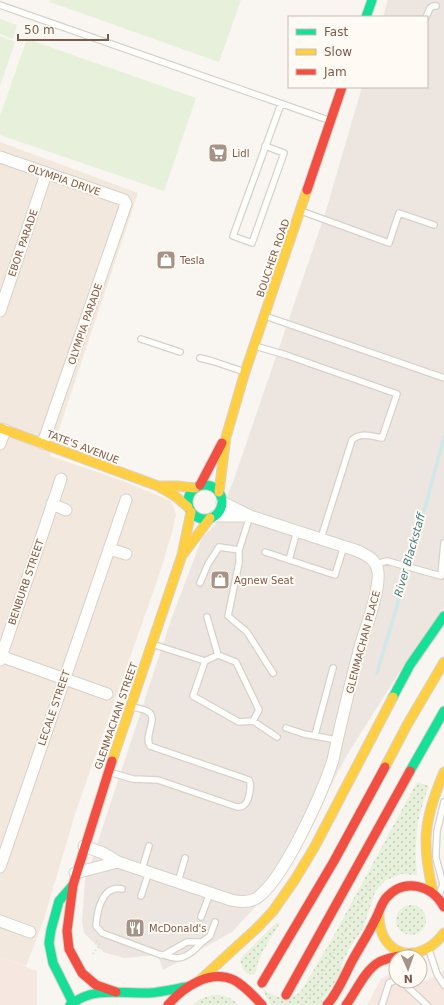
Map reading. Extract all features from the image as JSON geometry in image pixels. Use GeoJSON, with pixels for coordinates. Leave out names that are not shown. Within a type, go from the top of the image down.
{"type":"FeatureCollection","features":[{"type":"Feature","properties":{"kind":"main road"},"geometry":{"type":"LineString","coordinates":[[366,16],[372,0]]}},
{"type":"Feature","properties":{"kind":"main road","name":"BOUCHER ROAD"},"geometry":{"type":"LineString","coordinates":[[221,497],[226,437],[245,372],[342,88]]}},
{"type":"Feature","properties":{"kind":"main road","name":"TATE'S AVENUE"},"geometry":{"type":"LineString","coordinates":[[2,429],[158,486],[175,496],[190,509]]}},
{"type":"Feature","properties":{"kind":"main road","name":"BOUCHER ROAD"},"geometry":{"type":"LineString","coordinates":[[197,486],[226,437]]}},
{"type":"Feature","properties":{"kind":"main road","name":"TATE'S AVENUE"},"geometry":{"type":"LineString","coordinates":[[158,486],[197,486]]}},
{"type":"Feature","properties":{"kind":"main road"},"geometry":{"type":"LineString","coordinates":[[197,486],[211,486],[221,497],[218,512],[212,517],[199,518],[190,509],[189,496],[197,486]]}},
{"type":"Feature","properties":{"kind":"main road","name":"GLENMACHAN STREET"},"geometry":{"type":"LineString","coordinates":[[116,992],[96,985],[82,972],[69,949],[67,931],[73,885],[84,846],[182,555],[190,509]]}},
{"type":"Feature","properties":{"kind":"main road","name":"GLENMACHAN STREET"},"geometry":{"type":"LineString","coordinates":[[182,555],[212,517]]}},
{"type":"Feature","properties":{"kind":"main road"},"geometry":{"type":"LineString","coordinates":[[199,981],[258,927],[273,911],[294,881],[314,848],[410,665],[444,616]]}},
{"type":"Feature","properties":{"kind":"main road"},"geometry":{"type":"LineString","coordinates":[[262,983],[334,861],[407,725],[444,662]]}},
{"type":"Feature","properties":{"kind":"main road"},"geometry":{"type":"LineString","coordinates":[[286,995],[444,711]]}},
{"type":"Feature","properties":{"kind":"main road"},"geometry":{"type":"LineString","coordinates":[[440,900],[426,860],[425,830],[433,796],[444,772]]}},
{"type":"Feature","properties":{"kind":"main road","name":"GLENMACHAN STREET"},"geometry":{"type":"LineString","coordinates":[[72,1004],[53,963],[49,943],[59,901],[73,885]]}},
{"type":"Feature","properties":{"kind":"main road"},"geometry":{"type":"LineString","coordinates":[[397,949],[384,939],[379,925],[380,908],[387,897],[394,891],[401,888],[417,886],[440,900]]}},
{"type":"Feature","properties":{"kind":"main road"},"geometry":{"type":"LineString","coordinates":[[326,1005],[334,997],[351,963],[379,914]]}},
{"type":"Feature","properties":{"kind":"main road"},"geometry":{"type":"LineString","coordinates":[[429,950],[436,944],[444,933]]}},
{"type":"Feature","properties":{"kind":"main road"},"geometry":{"type":"LineString","coordinates":[[346,1005],[369,970],[376,964],[388,959]]}},
{"type":"Feature","properties":{"kind":"main road"},"geometry":{"type":"LineString","coordinates":[[72,1004],[82,997],[97,993],[155,992],[186,987],[209,977],[221,976],[236,981],[250,990],[262,1005]]}},
{"type":"Feature","properties":{"kind":"main road"},"geometry":{"type":"LineString","coordinates":[[168,1005],[186,987]]}},
{"type":"Feature","properties":{"kind":"main road"},"geometry":{"type":"LineString","coordinates":[[254,996],[258,1005]]}},
{"type":"Feature","properties":{"kind":"street","name":"OLYMPIA DRIVE"},"geometry":{"type":"LineString","coordinates":[[0,157],[124,200],[126,204]]}},
{"type":"Feature","properties":{"kind":"street","name":"EBOR PARADE"},"geometry":{"type":"LineString","coordinates":[[0,311],[46,174]]}},
{"type":"Feature","properties":{"kind":"street","name":"OLYMPIA PARADE"},"geometry":{"type":"LineString","coordinates":[[43,443],[126,204]]}},
{"type":"Feature","properties":{"kind":"street"},"geometry":{"type":"LineString","coordinates":[[0,444],[2,429]]}},
{"type":"Feature","properties":{"kind":"street","name":"BENBURB STREET"},"geometry":{"type":"LineString","coordinates":[[0,657],[61,479]]}},
{"type":"Feature","properties":{"kind":"street"},"geometry":{"type":"LineString","coordinates":[[221,497],[249,516],[358,551],[372,558],[376,564]]}},
{"type":"Feature","properties":{"kind":"street","name":"LECALE STREET"},"geometry":{"type":"LineString","coordinates":[[0,867],[126,500]]}},
{"type":"Feature","properties":{"kind":"street"},"geometry":{"type":"LineString","coordinates":[[52,504],[66,510]]}},
{"type":"Feature","properties":{"kind":"street"},"geometry":{"type":"LineString","coordinates":[[212,517],[249,516]]}},
{"type":"Feature","properties":{"kind":"street"},"geometry":{"type":"LineString","coordinates":[[109,549],[126,554]]}},
{"type":"Feature","properties":{"kind":"street","name":"GLENMACHAN PLACE"},"geometry":{"type":"LineString","coordinates":[[84,846],[103,853],[118,862],[240,902],[248,902],[261,894],[276,877],[295,845],[321,792],[333,760],[359,652],[378,585],[378,572],[376,564]]}},
{"type":"Feature","properties":{"kind":"street"},"geometry":{"type":"LineString","coordinates":[[0,657],[107,694]]}},
{"type":"Feature","properties":{"kind":"street"},"geometry":{"type":"LineString","coordinates":[[76,873],[118,862]]}},
{"type":"Feature","properties":{"kind":"street"},"geometry":{"type":"LineString","coordinates":[[0,921],[30,932]]}},
{"type":"Feature","properties":{"kind":"lane"},"geometry":{"type":"LineString","coordinates":[[0,5],[331,121]]}},
{"type":"Feature","properties":{"kind":"lane"},"geometry":{"type":"LineString","coordinates":[[426,16],[430,8],[436,6]]}},
{"type":"Feature","properties":{"kind":"lane"},"geometry":{"type":"LineString","coordinates":[[265,146],[284,153],[252,243],[233,236],[265,146],[280,104]]}},
{"type":"Feature","properties":{"kind":"lane"},"geometry":{"type":"LineString","coordinates":[[300,211],[389,243],[399,213],[434,225]]}},
{"type":"Feature","properties":{"kind":"lane"},"geometry":{"type":"LineString","coordinates":[[265,316],[444,378]]}},
{"type":"Feature","properties":{"kind":"lane"},"geometry":{"type":"LineString","coordinates":[[141,339],[180,352]]}},
{"type":"Feature","properties":{"kind":"lane"},"geometry":{"type":"LineString","coordinates":[[254,346],[286,355],[397,394],[382,438],[360,435],[352,440],[321,538]]}},
{"type":"Feature","properties":{"kind":"lane"},"geometry":{"type":"LineString","coordinates":[[200,358],[245,372]]}},
{"type":"Feature","properties":{"kind":"lane"},"geometry":{"type":"LineString","coordinates":[[249,516],[239,550],[239,563],[228,616],[247,632],[273,673]]}},
{"type":"Feature","properties":{"kind":"lane"},"geometry":{"type":"LineString","coordinates":[[289,560],[297,531]]}},
{"type":"Feature","properties":{"kind":"lane"},"geometry":{"type":"LineString","coordinates":[[376,564],[387,561],[441,576],[444,543]]}},
{"type":"Feature","properties":{"kind":"lane"},"geometry":{"type":"LineString","coordinates":[[265,552],[335,575],[344,546]]}},
{"type":"Feature","properties":{"kind":"lane"},"geometry":{"type":"LineString","coordinates":[[200,583],[208,564],[219,548],[239,550]]}},
{"type":"Feature","properties":{"kind":"lane"},"geometry":{"type":"LineString","coordinates":[[207,617],[218,655]]}},
{"type":"Feature","properties":{"kind":"lane"},"geometry":{"type":"LineString","coordinates":[[152,644],[205,661],[218,655],[236,662],[259,710],[254,721]]}},
{"type":"Feature","properties":{"kind":"lane"},"geometry":{"type":"LineString","coordinates":[[205,661],[193,696],[239,722],[254,721],[277,737]]}},
{"type":"Feature","properties":{"kind":"lane"},"geometry":{"type":"LineString","coordinates":[[315,735],[333,668]]}},
{"type":"Feature","properties":{"kind":"lane"},"geometry":{"type":"LineString","coordinates":[[109,771],[133,778],[158,780],[237,806],[242,807],[246,804],[251,789],[251,783],[249,780],[150,746],[147,739],[152,721],[151,716],[147,711],[131,706]]}},
{"type":"Feature","properties":{"kind":"lane"},"geometry":{"type":"LineString","coordinates":[[286,728],[304,734],[337,740]]}},
{"type":"Feature","properties":{"kind":"lane"},"geometry":{"type":"LineString","coordinates":[[440,900],[443,884],[436,858],[436,851],[437,831],[444,802]]}},
{"type":"Feature","properties":{"kind":"lane"},"geometry":{"type":"LineString","coordinates":[[141,896],[149,846]]}},
{"type":"Feature","properties":{"kind":"lane"},"geometry":{"type":"LineString","coordinates":[[178,882],[186,858]]}},
{"type":"Feature","properties":{"kind":"lane"},"geometry":{"type":"LineString","coordinates":[[122,889],[111,889],[104,894],[96,917],[96,926],[102,933],[164,955],[178,958],[196,949],[210,936],[215,922]]}},
{"type":"Feature","properties":{"kind":"lane"},"geometry":{"type":"LineString","coordinates":[[202,917],[210,893]]}},
{"type":"Feature","properties":{"kind":"lane"},"geometry":{"type":"LineString","coordinates":[[164,955],[187,942],[202,942]]}},
{"type":"Feature","properties":{"kind":"lane"},"geometry":{"type":"LineString","coordinates":[[429,950],[437,974],[444,985]]}},
{"type":"Feature","properties":{"kind":"lane"},"geometry":{"type":"LineString","coordinates":[[382,1005],[388,986]]}},
{"type":"Feature","properties":{"kind":"lane"},"geometry":{"type":"LineString","coordinates":[[410,989],[427,1005]]}},
{"type":"Feature","properties":{"kind":"path"},"geometry":{"type":"LineString","coordinates":[[304,1005],[316,986],[371,883],[386,870],[412,862]]}},
{"type":"Feature","properties":{"kind":"shaded area"},"geometry":{"type":"Polygon","coordinates":[[[388,0],[444,0],[444,607],[416,646],[347,755],[282,878],[232,932],[163,970],[158,955],[124,958],[103,952],[84,933],[82,920],[85,881],[171,620],[202,538],[217,523],[234,479],[325,214],[362,88],[428,88],[428,16],[383,16],[388,0]]]}},
{"type":"Feature","properties":{"kind":"shaded area"},"geometry":{"type":"Polygon","coordinates":[[[0,142],[138,193],[50,456],[123,481],[171,501],[176,514],[159,575],[76,811],[43,922],[26,966],[4,958],[0,970],[0,142]]]}},
{"type":"Feature","properties":{"kind":"shaded area"},"geometry":{"type":"Polygon","coordinates":[[[4,958],[37,971],[37,1005],[0,1005],[0,970],[4,958]]]}},
{"type":"Feature","properties":{"kind":"shaded area"},"geometry":{"type":"Polygon","coordinates":[[[444,971],[444,1005],[367,1005],[381,979],[388,975],[388,989],[428,989],[428,979],[444,971]]]}},
{"type":"Feature","properties":{"kind":"green space"},"geometry":{"type":"Polygon","coordinates":[[[50,0],[241,0],[219,62],[50,2],[50,0]]]}},
{"type":"Feature","properties":{"kind":"green space"},"geometry":{"type":"Polygon","coordinates":[[[0,19],[17,25],[13,39],[0,34],[0,19]]]}},
{"type":"Feature","properties":{"kind":"green space"},"geometry":{"type":"Polygon","coordinates":[[[0,36],[15,42],[0,86],[0,36]]]}},
{"type":"Feature","properties":{"kind":"green space"},"geometry":{"type":"Polygon","coordinates":[[[27,39],[196,98],[164,191],[0,135],[0,116],[27,39]]]}},
{"type":"Feature","properties":{"kind":"green space"},"geometry":{"type":"Polygon","coordinates":[[[417,782],[429,786],[421,809],[417,829],[417,875],[401,874],[386,880],[375,892],[363,928],[350,947],[341,966],[342,970],[320,1005],[271,1005],[263,989],[272,995],[285,998],[300,993],[332,939],[417,782]]]}},
{"type":"Feature","properties":{"kind":"green space"},"geometry":{"type":"Polygon","coordinates":[[[411,905],[422,909],[426,920],[422,931],[411,935],[400,931],[396,920],[400,909],[411,905]]]}},
{"type":"Feature","properties":{"kind":"green space"},"geometry":{"type":"Polygon","coordinates":[[[276,923],[280,923],[259,960],[256,972],[252,975],[245,972],[240,960],[276,923]]]}},
{"type":"Feature","properties":{"kind":"green space"},"geometry":{"type":"Polygon","coordinates":[[[212,995],[227,997],[239,1005],[192,1005],[200,999],[212,995]]]}},
{"type":"Feature","properties":{"kind":"waterway","name":"River Blackstaff"},"geometry":{"type":"LineString","coordinates":[[377,673],[415,545],[444,437]]}},
{"type":"Feature","properties":{"kind":"traffic: fast"},"geometry":{"type":"LineString","coordinates":[[366,16],[372,0]]}},
{"type":"Feature","properties":{"kind":"traffic: fast"},"geometry":{"type":"LineString","coordinates":[[202,485],[208,485],[212,486],[219,492],[222,502],[221,509],[215,516],[208,519],[202,519],[198,518],[191,512],[188,505],[188,499],[189,495],[195,488],[202,485]]}},
{"type":"Feature","properties":{"kind":"traffic: fast"},"geometry":{"type":"LineString","coordinates":[[393,697],[410,665],[444,616]]}},
{"type":"Feature","properties":{"kind":"traffic: fast"},"geometry":{"type":"LineString","coordinates":[[410,771],[444,711]]}},
{"type":"Feature","properties":{"kind":"traffic: fast"},"geometry":{"type":"LineString","coordinates":[[73,885],[59,901],[49,943],[53,963],[74,1005]]}},
{"type":"Feature","properties":{"kind":"traffic: fast"},"geometry":{"type":"LineString","coordinates":[[70,1005],[88,995],[98,993],[149,993],[186,987]]}},
{"type":"Feature","properties":{"kind":"traffic: slow"},"geometry":{"type":"LineString","coordinates":[[219,492],[226,437],[245,372],[307,190]]}},
{"type":"Feature","properties":{"kind":"traffic: slow"},"geometry":{"type":"LineString","coordinates":[[0,428],[158,486],[175,496],[188,507]]}},
{"type":"Feature","properties":{"kind":"traffic: slow"},"geometry":{"type":"LineString","coordinates":[[158,486],[195,488]]}},
{"type":"Feature","properties":{"kind":"traffic: slow"},"geometry":{"type":"LineString","coordinates":[[112,761],[182,555],[191,512]]}},
{"type":"Feature","properties":{"kind":"traffic: slow"},"geometry":{"type":"LineString","coordinates":[[184,553],[210,518]]}},
{"type":"Feature","properties":{"kind":"traffic: slow"},"geometry":{"type":"LineString","coordinates":[[385,767],[407,725],[444,662]]}},
{"type":"Feature","properties":{"kind":"traffic: slow"},"geometry":{"type":"LineString","coordinates":[[199,981],[258,927],[273,911],[294,881],[314,848],[393,697]]}},
{"type":"Feature","properties":{"kind":"traffic: slow"},"geometry":{"type":"LineString","coordinates":[[433,892],[427,859],[426,831],[432,804],[444,772]]}},
{"type":"Feature","properties":{"kind":"traffic: slow"},"geometry":{"type":"LineString","coordinates":[[379,913],[380,928],[385,939],[393,948],[402,952],[412,953],[423,950],[434,944],[444,933]]}},
{"type":"Feature","properties":{"kind":"traffic: jam"},"geometry":{"type":"LineString","coordinates":[[307,190],[342,88]]}},
{"type":"Feature","properties":{"kind":"traffic: jam"},"geometry":{"type":"LineString","coordinates":[[200,485],[222,443]]}},
{"type":"Feature","properties":{"kind":"traffic: jam"},"geometry":{"type":"LineString","coordinates":[[112,761],[73,885],[67,931],[69,949],[82,973],[96,985],[116,992]]}},
{"type":"Feature","properties":{"kind":"traffic: jam"},"geometry":{"type":"LineString","coordinates":[[262,983],[334,861],[385,767]]}},
{"type":"Feature","properties":{"kind":"traffic: jam"},"geometry":{"type":"LineString","coordinates":[[286,995],[410,771]]}},
{"type":"Feature","properties":{"kind":"traffic: jam"},"geometry":{"type":"LineString","coordinates":[[327,1005],[372,926],[383,903],[393,891],[401,887],[417,886],[432,893],[439,899],[444,907]]}},
{"type":"Feature","properties":{"kind":"traffic: jam"},"geometry":{"type":"LineString","coordinates":[[346,1005],[369,971],[379,962],[388,959]]}},
{"type":"Feature","properties":{"kind":"traffic: jam"},"geometry":{"type":"LineString","coordinates":[[168,1005],[189,986],[207,978],[216,977],[225,977],[238,982],[262,1005]]}},
{"type":"Feature","properties":{"kind":"place","name":"Lidl"},"geometry":{"type":"Point","coordinates":[218,153]}},
{"type":"Feature","properties":{"kind":"place","name":"Tesla"},"geometry":{"type":"Point","coordinates":[166,260]}},
{"type":"Feature","properties":{"kind":"place","name":"Agnew Seat"},"geometry":{"type":"Point","coordinates":[220,580]}},
{"type":"Feature","properties":{"kind":"place","name":"McDonald's"},"geometry":{"type":"Point","coordinates":[135,928]}}]}
